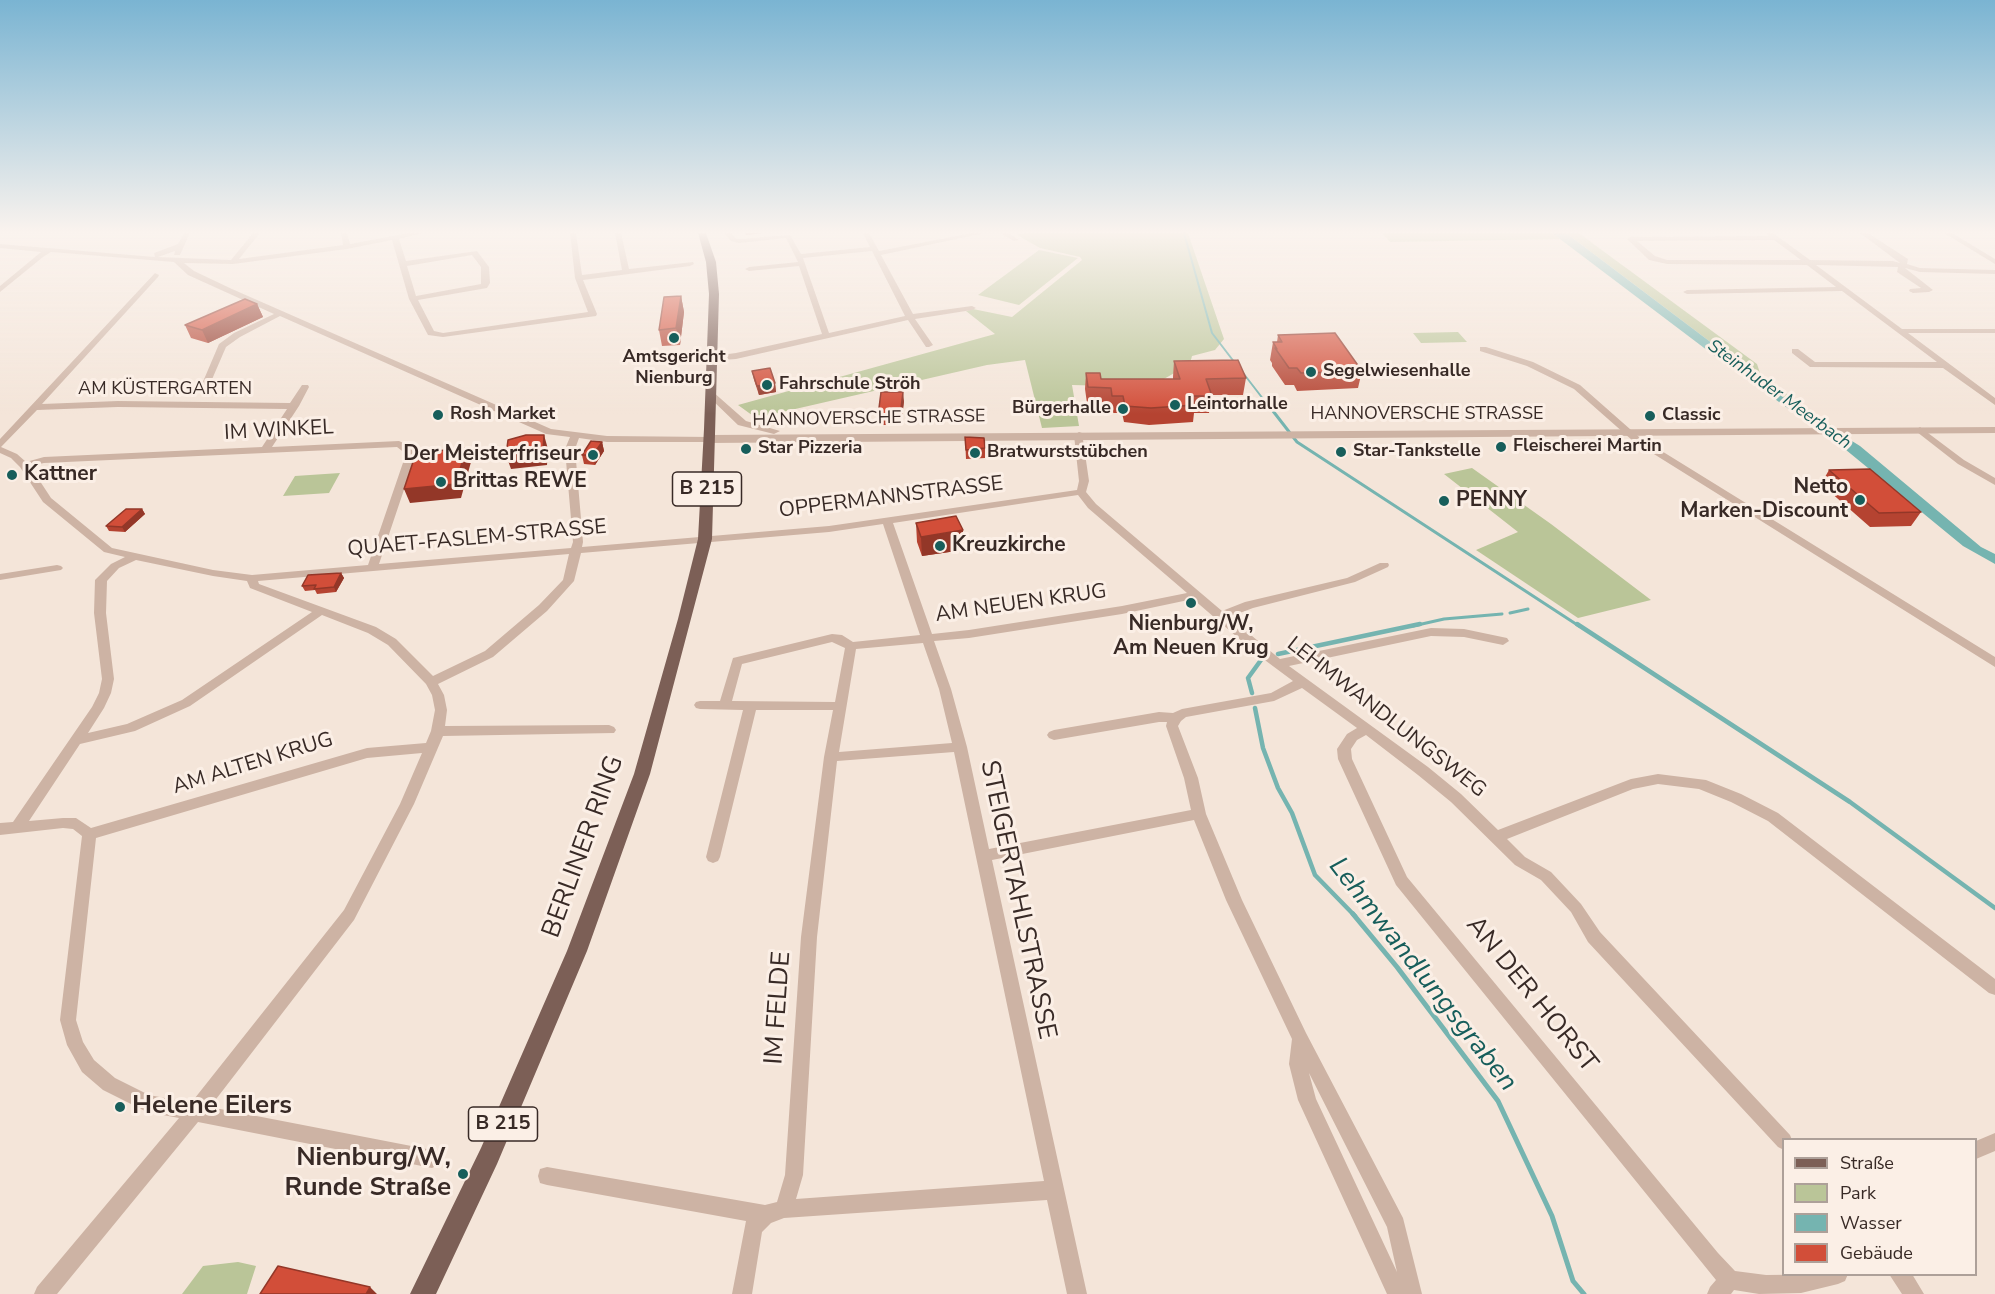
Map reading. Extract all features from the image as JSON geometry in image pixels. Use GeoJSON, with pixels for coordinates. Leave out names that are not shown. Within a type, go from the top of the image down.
{"type":"FeatureCollection","features":[{"type":"Feature","properties":{"kind":"main road","name":"BERLINER RING"},"geometry":{"type":"LineString","coordinates":[[423,1294],[489,1156],[577,951],[642,774],[705,539],[714,293]]}},
{"type":"Feature","properties":{"kind":"street"},"geometry":{"type":"LineString","coordinates":[[0,445],[139,293]]}},
{"type":"Feature","properties":{"kind":"street","name":"HANNOVERSCHE STRASSE"},"geometry":{"type":"LineString","coordinates":[[235,293],[520,421],[549,432],[575,437],[709,439],[1995,430]]}},
{"type":"Feature","properties":{"kind":"street"},"geometry":{"type":"LineString","coordinates":[[411,293],[431,333],[440,335],[593,314],[585,293]]}},
{"type":"Feature","properties":{"kind":"street"},"geometry":{"type":"LineString","coordinates":[[413,299],[444,293]]}},
{"type":"Feature","properties":{"kind":"street"},"geometry":{"type":"LineString","coordinates":[[812,293],[826,335]]}},
{"type":"Feature","properties":{"kind":"street"},"geometry":{"type":"LineString","coordinates":[[898,293],[910,317],[929,345]]}},
{"type":"Feature","properties":{"kind":"street"},"geometry":{"type":"LineString","coordinates":[[1852,293],[1995,402]]}},
{"type":"Feature","properties":{"kind":"street"},"geometry":{"type":"LineString","coordinates":[[713,359],[736,356],[910,317],[972,308]]}},
{"type":"Feature","properties":{"kind":"street"},"geometry":{"type":"LineString","coordinates":[[206,384],[222,346],[237,335],[279,314]]}},
{"type":"Feature","properties":{"kind":"street"},"geometry":{"type":"LineString","coordinates":[[1901,331],[1995,331]]}},
{"type":"Feature","properties":{"kind":"street"},"geometry":{"type":"LineString","coordinates":[[1483,349],[1530,364],[1567,381],[1594,400],[1626,431],[1995,663]]}},
{"type":"Feature","properties":{"kind":"street"},"geometry":{"type":"LineString","coordinates":[[1795,351],[1813,365],[1946,365]]}},
{"type":"Feature","properties":{"kind":"street"},"geometry":{"type":"LineString","coordinates":[[266,449],[305,387]]}},
{"type":"Feature","properties":{"kind":"street"},"geometry":{"type":"LineString","coordinates":[[711,394],[742,423],[806,437]]}},
{"type":"Feature","properties":{"kind":"street","name":"AM KÜSTERGARTEN"},"geometry":{"type":"LineString","coordinates":[[36,407],[118,404],[294,406]]}},
{"type":"Feature","properties":{"kind":"street"},"geometry":{"type":"LineString","coordinates":[[1920,430],[1961,462],[1995,482]]}},
{"type":"Feature","properties":{"kind":"street"},"geometry":{"type":"LineString","coordinates":[[1079,435],[1084,481],[1081,492]]}},
{"type":"Feature","properties":{"kind":"street"},"geometry":{"type":"LineString","coordinates":[[431,682],[489,654],[543,608],[568,581],[577,550],[570,448],[575,437]]}},
{"type":"Feature","properties":{"kind":"street","name":"IM WINKEL"},"geometry":{"type":"LineString","coordinates":[[24,465],[44,460],[266,449],[388,444],[407,448],[411,454],[372,568]]}},
{"type":"Feature","properties":{"kind":"street"},"geometry":{"type":"LineString","coordinates":[[0,450],[14,456],[24,465]]}},
{"type":"Feature","properties":{"kind":"street","name":"QUAET-FASLEM-STRASSE"},"geometry":{"type":"LineString","coordinates":[[24,465],[47,501],[108,550],[252,578],[705,539]]}},
{"type":"Feature","properties":{"kind":"street","name":"OPPERMANNSTRASSE"},"geometry":{"type":"LineString","coordinates":[[705,539],[887,522],[1081,492]]}},
{"type":"Feature","properties":{"kind":"street","name":"LEHMWANDLUNGSWEG"},"geometry":{"type":"LineString","coordinates":[[1081,492],[1092,506],[1277,664],[1423,771],[1520,861],[1545,876],[1576,908],[1594,937],[1782,1139]]}},
{"type":"Feature","properties":{"kind":"street","name":"STEIGERTAHLSTRASSE"},"geometry":{"type":"LineString","coordinates":[[887,522],[928,638],[960,747],[1077,1294]]}},
{"type":"Feature","properties":{"kind":"street"},"geometry":{"type":"LineString","coordinates":[[18,826],[98,708],[108,679],[100,613],[101,580],[115,566],[135,556]]}},
{"type":"Feature","properties":{"kind":"street"},"geometry":{"type":"LineString","coordinates":[[1221,616],[1249,605],[1351,580],[1384,565]]}},
{"type":"Feature","properties":{"kind":"street"},"geometry":{"type":"LineString","coordinates":[[0,577],[57,568]]}},
{"type":"Feature","properties":{"kind":"street","name":"QUAET-FASLEM-STRASSE"},"geometry":{"type":"LineString","coordinates":[[252,578],[254,586],[322,610]]}},
{"type":"Feature","properties":{"kind":"street","name":"AM NEUEN KRUG"},"geometry":{"type":"LineString","coordinates":[[725,704],[737,661],[832,638],[838,638],[851,646],[928,638],[1046,623],[1195,595]]}},
{"type":"Feature","properties":{"kind":"street"},"geometry":{"type":"LineString","coordinates":[[44,1294],[196,1111],[349,915],[407,804],[438,731],[441,710],[438,695],[431,682],[408,657],[382,635],[322,610],[186,703],[130,728],[74,741]]}},
{"type":"Feature","properties":{"kind":"street"},"geometry":{"type":"LineString","coordinates":[[1277,664],[1431,632],[1464,633],[1503,641]]}},
{"type":"Feature","properties":{"kind":"street"},"geometry":{"type":"LineString","coordinates":[[700,705],[839,706],[851,646]]}},
{"type":"Feature","properties":{"kind":"street"},"geometry":{"type":"LineString","coordinates":[[1302,682],[1274,697],[1182,713],[1175,718],[1172,726],[1191,778],[1199,814],[1234,900],[1300,1038],[1396,1225],[1412,1294]]}},
{"type":"Feature","properties":{"kind":"street"},"geometry":{"type":"LineString","coordinates":[[713,857],[751,705]]}},
{"type":"Feature","properties":{"kind":"street","name":"IM FELDE"},"geometry":{"type":"LineString","coordinates":[[784,1209],[794,1175],[809,937],[839,706]]}},
{"type":"Feature","properties":{"kind":"street"},"geometry":{"type":"LineString","coordinates":[[1054,735],[1159,717],[1175,718]]}},
{"type":"Feature","properties":{"kind":"street","name":"AN DER HORST"},"geometry":{"type":"LineString","coordinates":[[1366,729],[1352,737],[1344,748],[1345,759],[1401,880],[1711,1260],[1723,1287],[1801,1283],[1833,1276]]}},
{"type":"Feature","properties":{"kind":"street"},"geometry":{"type":"LineString","coordinates":[[438,731],[609,730]]}},
{"type":"Feature","properties":{"kind":"street","name":"AM ALTEN KRUG"},"geometry":{"type":"LineString","coordinates":[[89,834],[367,753],[431,747]]}},
{"type":"Feature","properties":{"kind":"street"},"geometry":{"type":"LineString","coordinates":[[831,758],[960,747]]}},
{"type":"Feature","properties":{"kind":"street"},"geometry":{"type":"LineString","coordinates":[[1496,837],[1631,784],[1658,779],[1701,784],[1736,798],[1773,817],[1995,988]]}},
{"type":"Feature","properties":{"kind":"street"},"geometry":{"type":"LineString","coordinates":[[984,856],[1199,814]]}},
{"type":"Feature","properties":{"kind":"street"},"geometry":{"type":"LineString","coordinates":[[0,829],[18,826],[76,824],[89,834],[68,1020],[75,1045],[88,1066],[109,1084],[147,1103],[432,1159]]}},
{"type":"Feature","properties":{"kind":"street"},"geometry":{"type":"LineString","coordinates":[[1300,1038],[1298,1064],[1307,1101],[1397,1294]]}},
{"type":"Feature","properties":{"kind":"street"},"geometry":{"type":"LineString","coordinates":[[1977,1150],[1995,1142]]}},
{"type":"Feature","properties":{"kind":"street"},"geometry":{"type":"LineString","coordinates":[[547,1176],[765,1215]]}},
{"type":"Feature","properties":{"kind":"street"},"geometry":{"type":"LineString","coordinates":[[742,1294],[753,1227],[765,1215],[784,1209],[1054,1190]]}},
{"type":"Feature","properties":{"kind":"street"},"geometry":{"type":"LineString","coordinates":[[1900,1276],[1914,1294]]}},
{"type":"Feature","properties":{"kind":"green space"},"geometry":{"type":"Polygon","coordinates":[[[980,293],[1034,293],[1019,305],[978,295],[980,293]]]}},
{"type":"Feature","properties":{"kind":"green space"},"geometry":{"type":"Polygon","coordinates":[[[1041,293],[1209,293],[1224,339],[1215,350],[1192,356],[1190,364],[1150,387],[1072,385],[1079,426],[1042,428],[1025,360],[987,365],[756,418],[738,405],[995,334],[966,311],[973,309],[1012,317],[1041,293]]]}},
{"type":"Feature","properties":{"kind":"green space"},"geometry":{"type":"Polygon","coordinates":[[[1646,293],[1661,293],[1757,364],[1761,376],[1831,425],[1826,425],[1794,405],[1646,293]]]}},
{"type":"Feature","properties":{"kind":"green space"},"geometry":{"type":"Polygon","coordinates":[[[1458,332],[1467,342],[1421,343],[1413,333],[1458,332]]]}},
{"type":"Feature","properties":{"kind":"green space"},"geometry":{"type":"Polygon","coordinates":[[[1472,468],[1551,524],[1651,600],[1578,618],[1476,550],[1518,532],[1444,474],[1472,468]]]}},
{"type":"Feature","properties":{"kind":"green space"},"geometry":{"type":"Polygon","coordinates":[[[340,473],[329,493],[283,496],[295,476],[340,473]]]}},
{"type":"Feature","properties":{"kind":"green space"},"geometry":{"type":"Polygon","coordinates":[[[238,1262],[256,1266],[247,1294],[182,1294],[203,1266],[238,1262]]]}},
{"type":"Feature","properties":{"kind":"water","name":"Steinhuder Meerbach"},"geometry":{"type":"Polygon","coordinates":[[[1632,293],[1646,293],[1794,405],[1860,446],[1981,547],[1995,554],[1995,564],[1963,546],[1840,445],[1728,366],[1632,293]]]}},
{"type":"Feature","properties":{"kind":"building"},"geometry":{"type":"Polygon","coordinates":[[[681,296],[676,328],[659,330],[664,297],[681,296]]]}},
{"type":"Feature","properties":{"kind":"building"},"geometry":{"type":"Polygon","coordinates":[[[245,299],[257,304],[202,330],[185,325],[245,299]]]}},
{"type":"Feature","properties":{"kind":"building"},"geometry":{"type":"Polygon","coordinates":[[[1335,333],[1362,371],[1301,373],[1297,368],[1289,368],[1273,342],[1282,342],[1278,335],[1335,333]]]}},
{"type":"Feature","properties":{"kind":"building"},"geometry":{"type":"Polygon","coordinates":[[[1238,360],[1246,378],[1206,379],[1212,396],[1192,396],[1195,405],[1151,408],[1125,406],[1123,396],[1112,396],[1111,388],[1088,387],[1086,373],[1100,373],[1101,379],[1180,379],[1174,361],[1238,360]]]}},
{"type":"Feature","properties":{"kind":"building"},"geometry":{"type":"Polygon","coordinates":[[[770,368],[775,383],[757,386],[752,371],[770,368]]]}},
{"type":"Feature","properties":{"kind":"building"},"geometry":{"type":"Polygon","coordinates":[[[881,392],[903,392],[900,416],[878,416],[881,392]]]}},
{"type":"Feature","properties":{"kind":"building"},"geometry":{"type":"Polygon","coordinates":[[[526,435],[544,435],[543,451],[506,455],[508,440],[526,435]]]}},
{"type":"Feature","properties":{"kind":"building"},"geometry":{"type":"Polygon","coordinates":[[[965,437],[984,438],[985,448],[966,450],[965,437]]]}},
{"type":"Feature","properties":{"kind":"building"},"geometry":{"type":"Polygon","coordinates":[[[591,441],[602,442],[593,455],[582,455],[591,441]]]}},
{"type":"Feature","properties":{"kind":"building"},"geometry":{"type":"Polygon","coordinates":[[[466,448],[456,484],[404,489],[416,453],[466,448]]]}},
{"type":"Feature","properties":{"kind":"building"},"geometry":{"type":"Polygon","coordinates":[[[1870,469],[1921,512],[1879,513],[1829,470],[1870,469]]]}},
{"type":"Feature","properties":{"kind":"building"},"geometry":{"type":"Polygon","coordinates":[[[126,509],[142,509],[122,527],[106,526],[126,509]]]}},
{"type":"Feature","properties":{"kind":"building"},"geometry":{"type":"Polygon","coordinates":[[[956,516],[963,530],[921,537],[916,523],[956,516]]]}},
{"type":"Feature","properties":{"kind":"building"},"geometry":{"type":"Polygon","coordinates":[[[341,573],[334,587],[314,589],[316,585],[302,586],[308,575],[341,573]]]}},
{"type":"Feature","properties":{"kind":"building"},"geometry":{"type":"Polygon","coordinates":[[[278,1266],[370,1287],[366,1294],[260,1294],[278,1266]]]}},
{"type":"Feature","properties":{"kind":"waterway"},"geometry":{"type":"LineString","coordinates":[[1201,293],[1212,333],[1235,363]]}},
{"type":"Feature","properties":{"kind":"waterway"},"geometry":{"type":"LineString","coordinates":[[1240,369],[1267,404]]}},
{"type":"Feature","properties":{"kind":"waterway"},"geometry":{"type":"LineString","coordinates":[[1266,402],[1297,442],[1579,626]]}},
{"type":"Feature","properties":{"kind":"waterway","name":"Lehmwandlungsgraben"},"geometry":{"type":"LineString","coordinates":[[1510,613],[1528,609]]}},
{"type":"Feature","properties":{"kind":"waterway","name":"Lehmwandlungsgraben"},"geometry":{"type":"LineString","coordinates":[[1413,626],[1444,619],[1502,614]]}},
{"type":"Feature","properties":{"kind":"waterway","name":"Lehmwandlungsgraben"},"geometry":{"type":"LineString","coordinates":[[1278,654],[1420,624]]}},
{"type":"Feature","properties":{"kind":"waterway"},"geometry":{"type":"LineString","coordinates":[[1577,624],[1850,802],[1995,908]]}},
{"type":"Feature","properties":{"kind":"waterway","name":"Lehmwandlungsgraben"},"geometry":{"type":"LineString","coordinates":[[1252,693],[1248,678],[1261,660]]}},
{"type":"Feature","properties":{"kind":"waterway","name":"Lehmwandlungsgraben"},"geometry":{"type":"LineString","coordinates":[[1255,708],[1263,748],[1278,788],[1292,813],[1315,875],[1355,916]]}},
{"type":"Feature","properties":{"kind":"waterway","name":"Lehmwandlungsgraben"},"geometry":{"type":"LineString","coordinates":[[1353,914],[1397,967],[1498,1101],[1552,1216],[1573,1281],[1584,1294]]}},
{"type":"Feature","properties":{"kind":"place","name":"Amtsgericht Nienburg"},"geometry":{"type":"Point","coordinates":[674,338]}},
{"type":"Feature","properties":{"kind":"place","name":"Segelwiesenhalle"},"geometry":{"type":"Point","coordinates":[1311,372]}},
{"type":"Feature","properties":{"kind":"place","name":"Fahrschule Ströh"},"geometry":{"type":"Point","coordinates":[767,385]}},
{"type":"Feature","properties":{"kind":"place","name":"Leintorhalle"},"geometry":{"type":"Point","coordinates":[1175,405]}},
{"type":"Feature","properties":{"kind":"place","name":"Bürgerhalle"},"geometry":{"type":"Point","coordinates":[1123,409]}},
{"type":"Feature","properties":{"kind":"place","name":"Rosh Market"},"geometry":{"type":"Point","coordinates":[438,415]}},
{"type":"Feature","properties":{"kind":"place","name":"Classic"},"geometry":{"type":"Point","coordinates":[1650,416]}},
{"type":"Feature","properties":{"kind":"place","name":"Fleischerei Martin"},"geometry":{"type":"Point","coordinates":[1501,447]}},
{"type":"Feature","properties":{"kind":"place","name":"Star Pizzeria"},"geometry":{"type":"Point","coordinates":[746,449]}},
{"type":"Feature","properties":{"kind":"place","name":"Star-Tankstelle"},"geometry":{"type":"Point","coordinates":[1341,452]}},
{"type":"Feature","properties":{"kind":"place","name":"Bratwurststübchen"},"geometry":{"type":"Point","coordinates":[975,453]}},
{"type":"Feature","properties":{"kind":"place","name":"Der Meisterfriseur"},"geometry":{"type":"Point","coordinates":[593,455]}},
{"type":"Feature","properties":{"kind":"place","name":"Kattner"},"geometry":{"type":"Point","coordinates":[12,475]}},
{"type":"Feature","properties":{"kind":"place","name":"Brittas REWE"},"geometry":{"type":"Point","coordinates":[441,482]}},
{"type":"Feature","properties":{"kind":"place","name":"Netto Marken-Discount"},"geometry":{"type":"Point","coordinates":[1860,500]}},
{"type":"Feature","properties":{"kind":"place","name":"PENNY"},"geometry":{"type":"Point","coordinates":[1444,501]}},
{"type":"Feature","properties":{"kind":"place","name":"Kreuzkirche"},"geometry":{"type":"Point","coordinates":[940,546]}},
{"type":"Feature","properties":{"kind":"place","name":"Nienburg/W, Am Neuen Krug"},"geometry":{"type":"Point","coordinates":[1191,603]}},
{"type":"Feature","properties":{"kind":"place","name":"Helene Eilers"},"geometry":{"type":"Point","coordinates":[120,1107]}},
{"type":"Feature","properties":{"kind":"place","name":"Nienburg/W, Runde Straße"},"geometry":{"type":"Point","coordinates":[463,1174]}}]}
